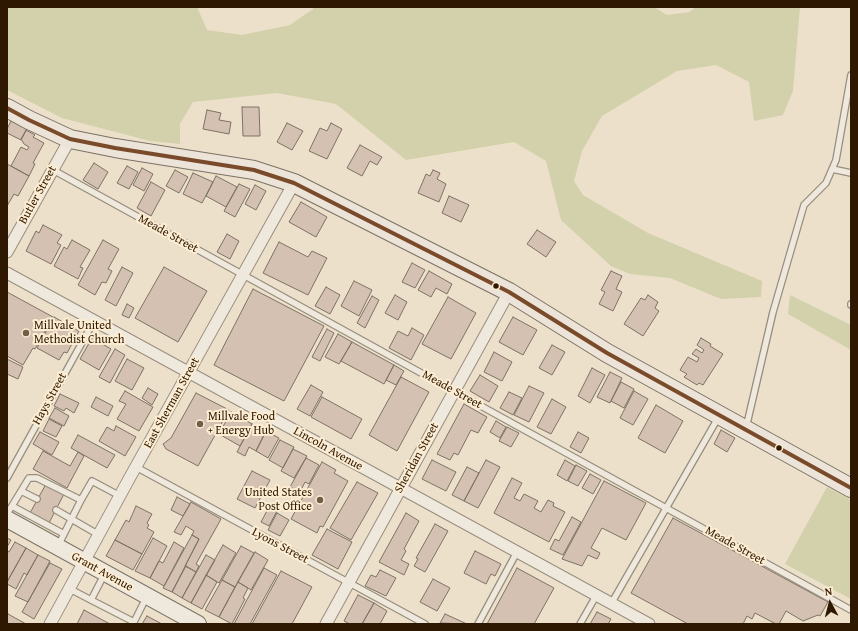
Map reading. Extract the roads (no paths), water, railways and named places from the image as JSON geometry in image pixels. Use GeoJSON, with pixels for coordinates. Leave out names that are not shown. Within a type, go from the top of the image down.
{"type":"FeatureCollection","features":[{"type":"Feature","properties":{"kind":"main road"},"geometry":{"type":"LineString","coordinates":[[7,108],[70,139],[115,148],[254,170],[294,183],[509,292],[607,353],[851,488]]}},
{"type":"Feature","properties":{"kind":"street","name":"Butler Street"},"geometry":{"type":"LineString","coordinates":[[7,252],[70,139]]}},
{"type":"Feature","properties":{"kind":"street","name":"East Sherman Street"},"geometry":{"type":"LineString","coordinates":[[50,624],[294,183]]}},
{"type":"Feature","properties":{"kind":"street","name":"Lincoln Avenue"},"geometry":{"type":"LineString","coordinates":[[7,273],[611,604],[635,621],[649,624]]}},
{"type":"Feature","properties":{"kind":"street","name":"Sheridan Street"},"geometry":{"type":"LineString","coordinates":[[326,624],[509,292]]}},
{"type":"Feature","properties":{"kind":"street","name":"Grant Avenue"},"geometry":{"type":"LineString","coordinates":[[10,512],[60,541],[84,562],[198,624]]}},
{"type":"Feature","properties":{"kind":"lane"},"geometry":{"type":"LineString","coordinates":[[745,430],[773,312],[804,205],[826,183],[836,160],[851,75]]}},
{"type":"Feature","properties":{"kind":"lane"},"geometry":{"type":"LineString","coordinates":[[832,169],[851,173]]}},
{"type":"Feature","properties":{"kind":"lane","name":"Meade Street"},"geometry":{"type":"LineString","coordinates":[[53,170],[851,610]]}},
{"type":"Feature","properties":{"kind":"lane","name":"Hays Street"},"geometry":{"type":"LineString","coordinates":[[7,478],[94,320]]}},
{"type":"Feature","properties":{"kind":"lane"},"geometry":{"type":"LineString","coordinates":[[611,604],[719,416]]}},
{"type":"Feature","properties":{"kind":"lane","name":"Lyons Street"},"geometry":{"type":"LineString","coordinates":[[136,467],[424,624]]}},
{"type":"Feature","properties":{"kind":"lane"},"geometry":{"type":"LineString","coordinates":[[7,514],[10,512],[29,478],[37,478],[81,500]]}},
{"type":"Feature","properties":{"kind":"lane"},"geometry":{"type":"LineString","coordinates":[[60,541],[92,481],[120,496]]}},
{"type":"Feature","properties":{"kind":"lane"},"geometry":{"type":"LineString","coordinates":[[21,491],[37,499]]}},
{"type":"Feature","properties":{"kind":"lane"},"geometry":{"type":"LineString","coordinates":[[56,510],[99,535]]}},
{"type":"Feature","properties":{"kind":"lane"},"geometry":{"type":"LineString","coordinates":[[478,624],[517,552]]}},
{"type":"Feature","properties":{"kind":"lane"},"geometry":{"type":"LineString","coordinates":[[91,600],[105,573]]}},
{"type":"Feature","properties":{"kind":"lane"},"geometry":{"type":"LineString","coordinates":[[70,589],[134,622],[147,596]]}},
{"type":"Feature","properties":{"kind":"lane"},"geometry":{"type":"LineString","coordinates":[[580,624],[596,596]]}},
{"type":"Feature","properties":{"kind":"place","name":"Millvale United Methodist Church"},"geometry":{"type":"Point","coordinates":[26,333]}},
{"type":"Feature","properties":{"kind":"place","name":"Millvale Food + Energy Hub"},"geometry":{"type":"Point","coordinates":[200,424]}},
{"type":"Feature","properties":{"kind":"place","name":"United States Post Office"},"geometry":{"type":"Point","coordinates":[320,500]}}]}
